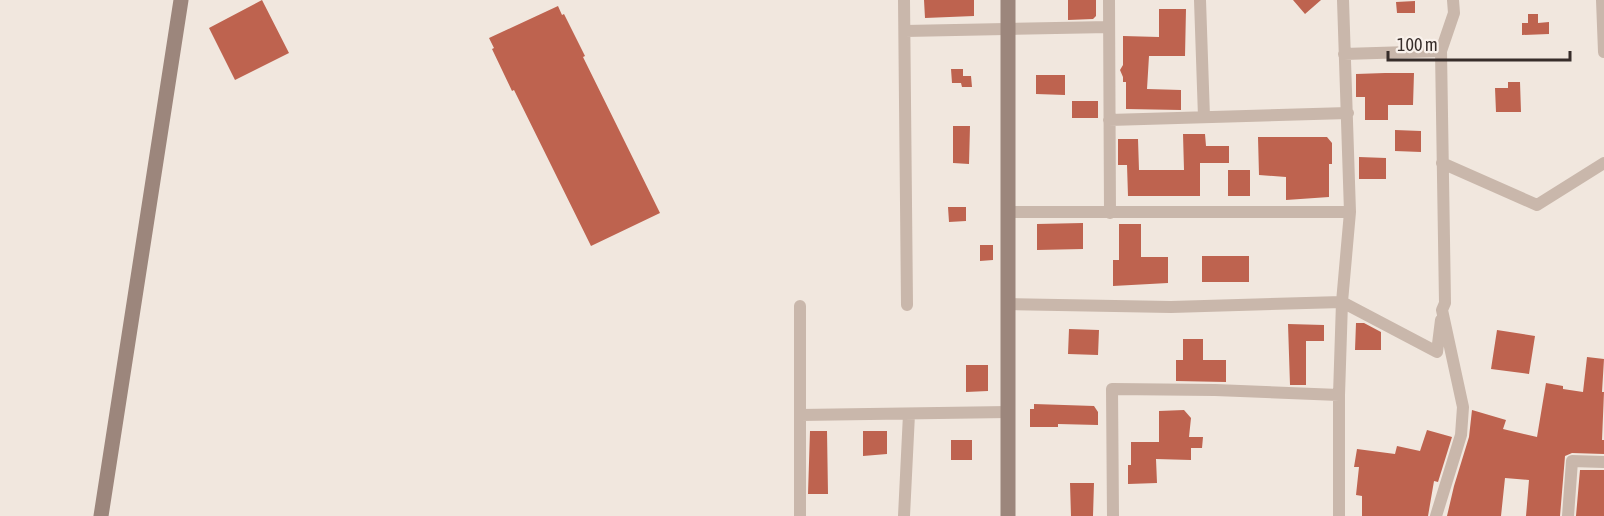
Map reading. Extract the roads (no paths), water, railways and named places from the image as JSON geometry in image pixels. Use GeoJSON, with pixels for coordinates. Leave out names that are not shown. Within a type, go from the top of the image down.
{"type":"FeatureCollection","features":[{"type":"Feature","properties":{"kind":"street"},"geometry":{"type":"LineString","coordinates":[[101,516],[181,0]]}},
{"type":"Feature","properties":{"kind":"street"},"geometry":{"type":"LineString","coordinates":[[904,0],[906,305]]}},
{"type":"Feature","properties":{"kind":"street"},"geometry":{"type":"LineString","coordinates":[[1008,0],[1008,516]]}},
{"type":"Feature","properties":{"kind":"street"},"geometry":{"type":"LineString","coordinates":[[1109,0],[1110,213]]}},
{"type":"Feature","properties":{"kind":"street"},"geometry":{"type":"LineString","coordinates":[[1200,0],[1204,117]]}},
{"type":"Feature","properties":{"kind":"street"},"geometry":{"type":"LineString","coordinates":[[1339,516],[1342,302],[1350,212],[1343,0]]}},
{"type":"Feature","properties":{"kind":"street"},"geometry":{"type":"LineString","coordinates":[[1008,304],[1171,307],[1342,302],[1437,352],[1442,310],[1445,303],[1441,51],[1454,13],[1453,0]]}},
{"type":"Feature","properties":{"kind":"street"},"geometry":{"type":"LineString","coordinates":[[1603,0],[1604,52]]}},
{"type":"Feature","properties":{"kind":"street"},"geometry":{"type":"LineString","coordinates":[[905,31],[1109,27]]}},
{"type":"Feature","properties":{"kind":"street"},"geometry":{"type":"LineString","coordinates":[[1344,54],[1441,51]]}},
{"type":"Feature","properties":{"kind":"street"},"geometry":{"type":"LineString","coordinates":[[1109,120],[1348,113]]}},
{"type":"Feature","properties":{"kind":"street"},"geometry":{"type":"LineString","coordinates":[[1442,163],[1537,205],[1604,163]]}},
{"type":"Feature","properties":{"kind":"street"},"geometry":{"type":"LineString","coordinates":[[1008,212],[1350,212]]}},
{"type":"Feature","properties":{"kind":"street"},"geometry":{"type":"LineString","coordinates":[[800,306],[800,516]]}},
{"type":"Feature","properties":{"kind":"street"},"geometry":{"type":"LineString","coordinates":[[1436,516],[1461,435],[1463,407],[1442,310]]}},
{"type":"Feature","properties":{"kind":"street"},"geometry":{"type":"LineString","coordinates":[[1113,516],[1112,389],[1339,395]]}},
{"type":"Feature","properties":{"kind":"street"},"geometry":{"type":"LineString","coordinates":[[800,415],[1008,412]]}},
{"type":"Feature","properties":{"kind":"street"},"geometry":{"type":"LineString","coordinates":[[904,516],[909,414]]}},
{"type":"Feature","properties":{"kind":"street"},"geometry":{"type":"LineString","coordinates":[[1568,516],[1572,461],[1604,462]]}}]}
